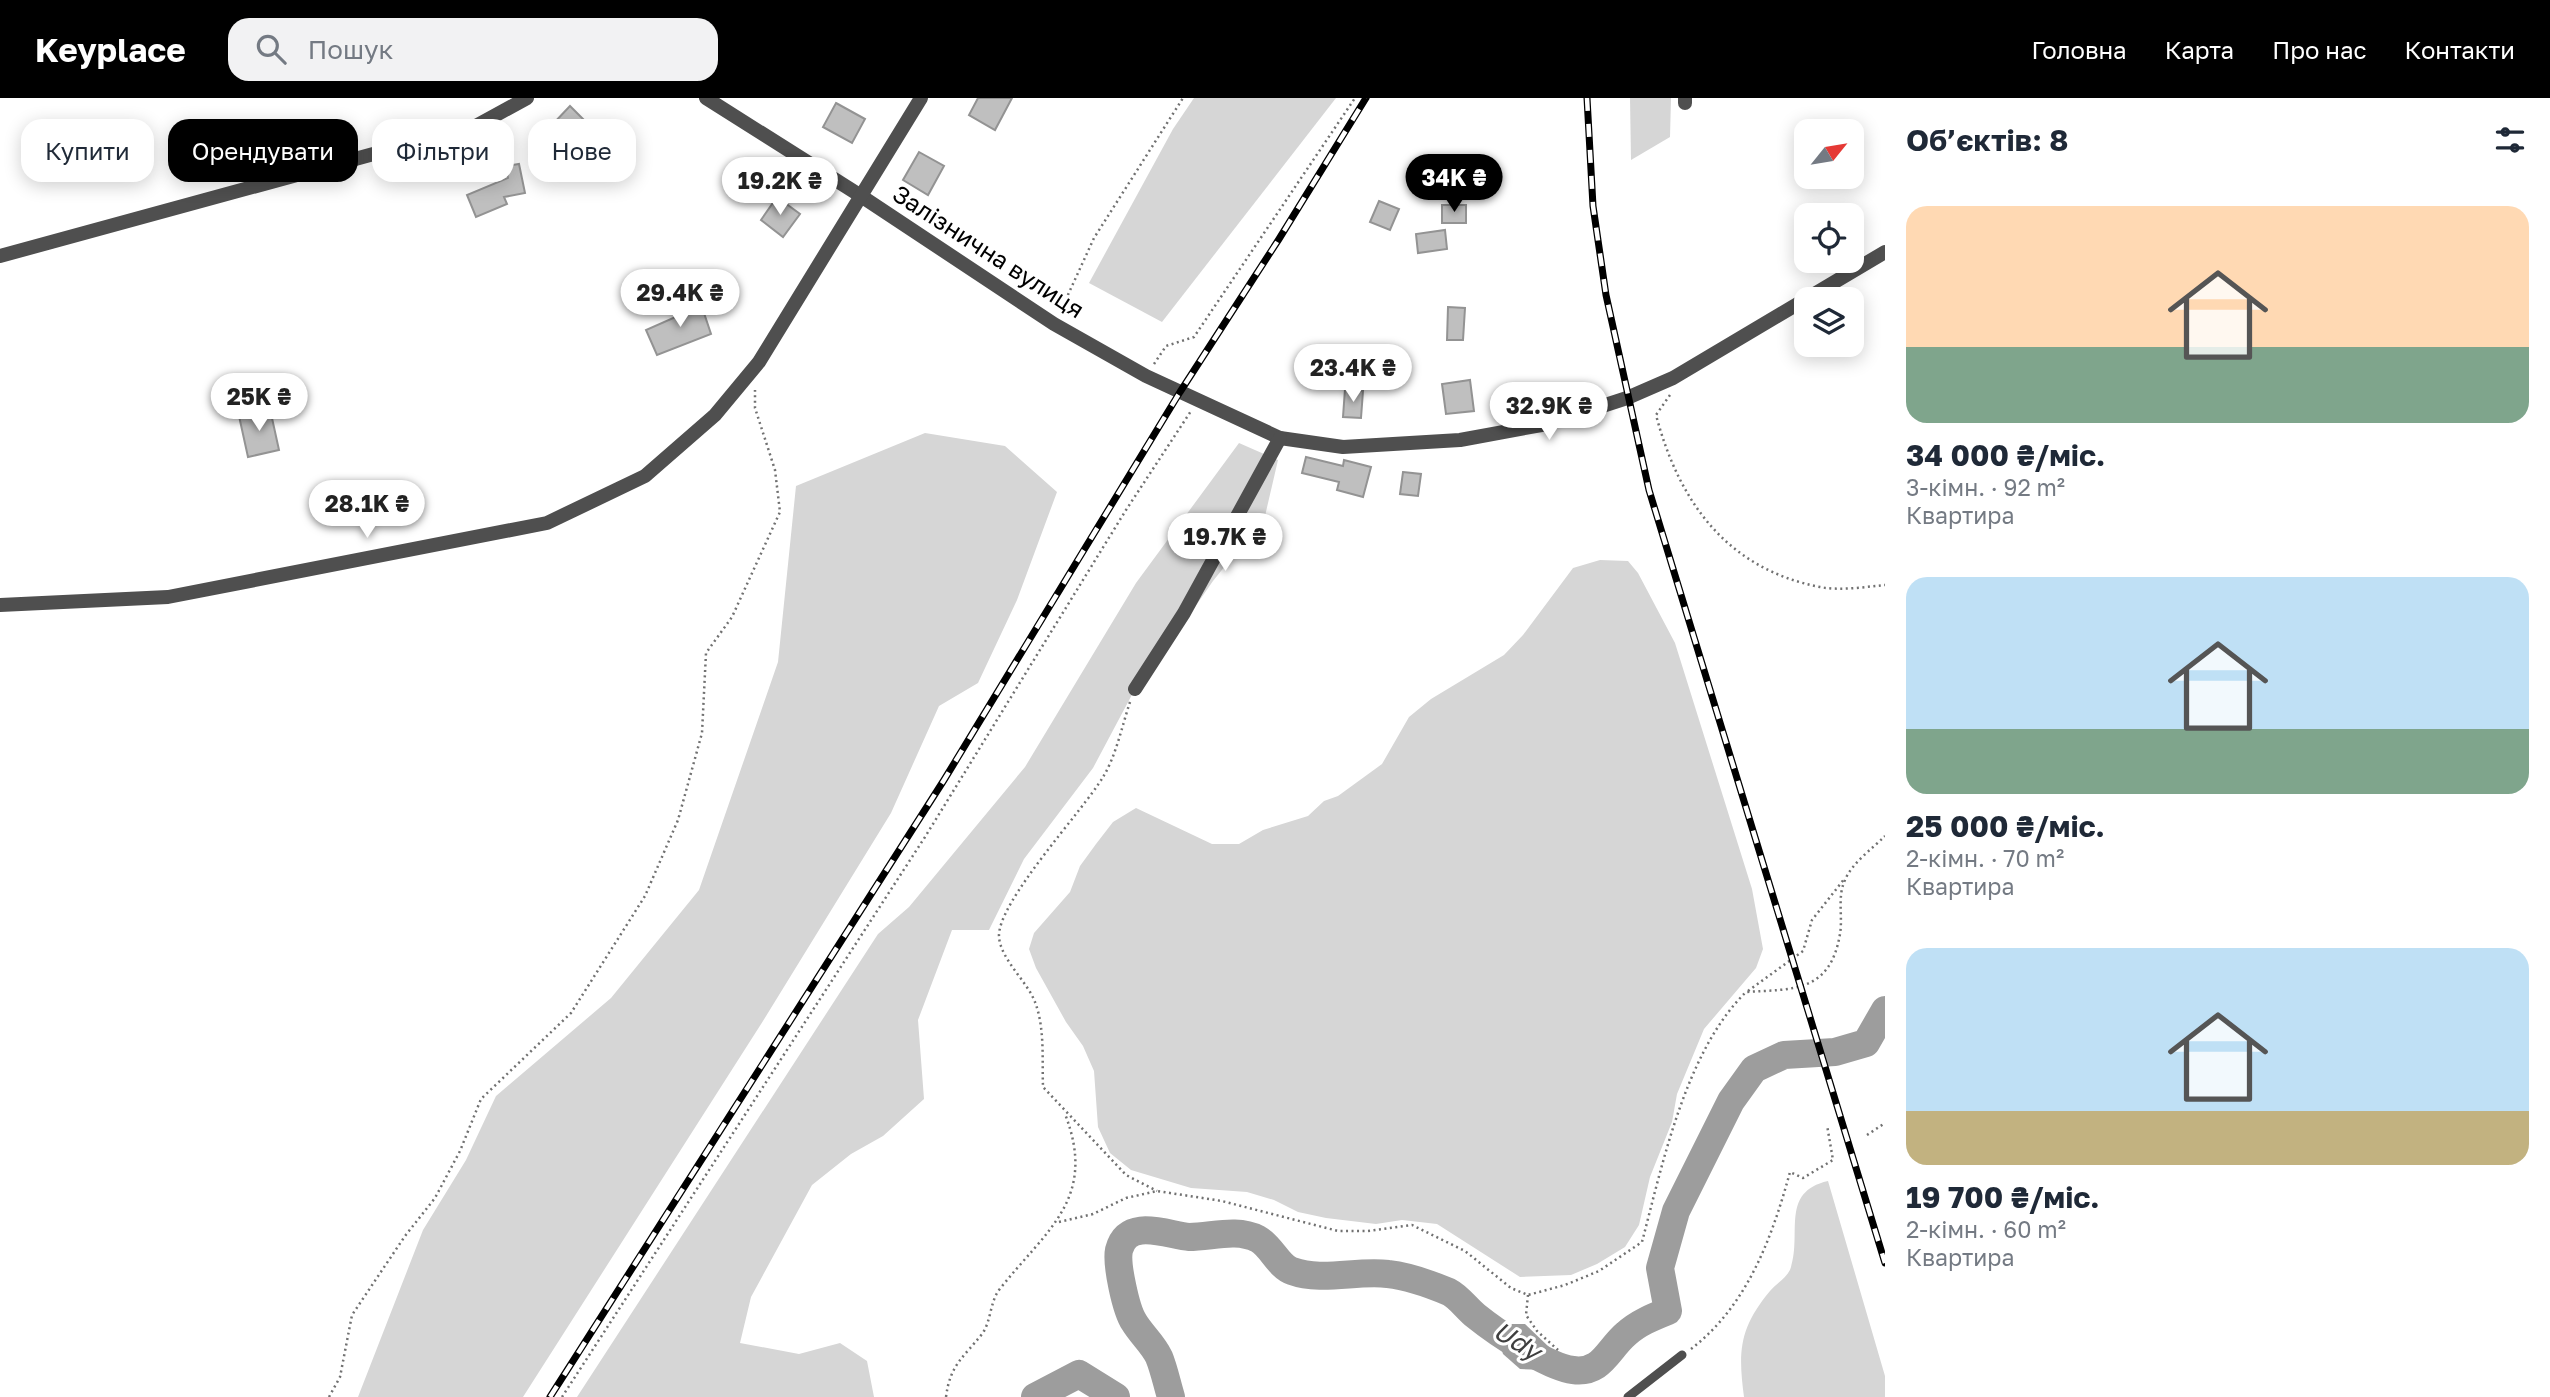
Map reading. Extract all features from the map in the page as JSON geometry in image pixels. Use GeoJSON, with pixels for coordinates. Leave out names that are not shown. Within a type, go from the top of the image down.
{"type":"FeatureCollection","features":[{"type":"Feature","properties":{"kind":"street"},"geometry":{"type":"LineString","coordinates":[[0,256],[476,126],[527,98]]}},
{"type":"Feature","properties":{"kind":"street","name":"Залізнична вулиця"},"geometry":{"type":"LineString","coordinates":[[706,98],[862,196],[1054,324],[1146,376],[1280,438],[1343,447],[1460,440],[1547,424],[1627,398],[1673,378],[1885,252]]}},
{"type":"Feature","properties":{"kind":"street"},"geometry":{"type":"LineString","coordinates":[[0,605],[169,597],[547,523],[645,476],[715,415],[759,362],[921,98]]}},
{"type":"Feature","properties":{"kind":"street"},"geometry":{"type":"LineString","coordinates":[[1135,689],[1184,613],[1280,438]]}},
{"type":"Feature","properties":{"kind":"lane"},"geometry":{"type":"LineString","coordinates":[[1628,1397],[1682,1355]]}},
{"type":"Feature","properties":{"kind":"path"},"geometry":{"type":"LineString","coordinates":[[1054,324],[1094,238],[1183,98]]}},
{"type":"Feature","properties":{"kind":"path"},"geometry":{"type":"LineString","coordinates":[[1146,376],[1166,346],[1194,337],[1355,98]]}},
{"type":"Feature","properties":{"kind":"path"},"geometry":{"type":"LineString","coordinates":[[329,1397],[340,1377],[352,1315],[405,1236],[435,1198],[460,1151],[481,1099],[571,1013],[645,896],[678,820],[702,733],[706,653],[732,617],[780,512],[775,470],[755,408],[754,372],[759,362]]}},
{"type":"Feature","properties":{"kind":"path"},"geometry":{"type":"LineString","coordinates":[[1673,378],[1669,397],[1656,415],[1664,445],[1701,517],[1719,536],[1760,568],[1820,587],[1885,585]]}},
{"type":"Feature","properties":{"kind":"path"},"geometry":{"type":"LineString","coordinates":[[562,1397],[925,837],[1118,521],[1199,400]]}},
{"type":"Feature","properties":{"kind":"path"},"geometry":{"type":"LineString","coordinates":[[1135,689],[1104,776],[1030,873],[1002,923],[999,937],[1004,952],[1024,979],[1036,1004],[1042,1030],[1043,1087],[1126,1175],[1157,1191],[1222,1201],[1338,1231],[1368,1231],[1412,1225],[1465,1251],[1511,1288],[1528,1295],[1555,1289],[1599,1271],[1642,1242],[1695,1066],[1725,1013],[1746,992],[1803,951],[1812,920],[1845,878],[1885,836]]}},
{"type":"Feature","properties":{"kind":"path"},"geometry":{"type":"LineString","coordinates":[[1746,992],[1790,990],[1813,981],[1829,966],[1840,934],[1845,878]]}},
{"type":"Feature","properties":{"kind":"path"},"geometry":{"type":"LineString","coordinates":[[946,1397],[954,1365],[984,1332],[997,1293],[1059,1222],[1068,1203],[1075,1140],[1064,1112]]}},
{"type":"Feature","properties":{"kind":"path"},"geometry":{"type":"LineString","coordinates":[[1867,1135],[1885,1124]]}},
{"type":"Feature","properties":{"kind":"path"},"geometry":{"type":"LineString","coordinates":[[1682,1355],[1723,1321],[1746,1285],[1775,1229],[1790,1172],[1803,1178],[1833,1160],[1827,1125]]}},
{"type":"Feature","properties":{"kind":"path"},"geometry":{"type":"LineString","coordinates":[[1059,1222],[1093,1214],[1126,1198],[1157,1191]]}},
{"type":"Feature","properties":{"kind":"path"},"geometry":{"type":"LineString","coordinates":[[1528,1295],[1526,1315],[1537,1331],[1558,1350]]}},
{"type":"Feature","properties":{"kind":"shaded area"},"geometry":{"type":"Polygon","coordinates":[[[1194,98],[1336,98],[1162,322],[1089,283],[1173,129],[1194,98]]]}},
{"type":"Feature","properties":{"kind":"shaded area"},"geometry":{"type":"Polygon","coordinates":[[[1630,98],[1671,98],[1670,137],[1631,160],[1630,98]]]}},
{"type":"Feature","properties":{"kind":"shaded area"},"geometry":{"type":"Polygon","coordinates":[[[925,433],[1005,446],[1057,492],[1017,600],[978,683],[939,706],[891,813],[763,1021],[523,1397],[358,1397],[423,1230],[466,1160],[496,1096],[611,998],[699,890],[778,662],[796,486],[925,433]]]}},
{"type":"Feature","properties":{"kind":"shaded area"},"geometry":{"type":"Polygon","coordinates":[[[1239,443],[1278,460],[1265,516],[1213,581],[1145,679],[1135,689],[1093,768],[1024,859],[989,930],[952,930],[918,1020],[924,1099],[883,1136],[851,1154],[812,1185],[751,1297],[740,1343],[799,1354],[840,1343],[867,1361],[874,1397],[577,1397],[878,934],[909,907],[1025,767],[1136,583],[1239,443]]]}},
{"type":"Feature","properties":{"kind":"shaded area"},"geometry":{"type":"Polygon","coordinates":[[[1600,560],[1628,561],[1638,573],[1675,643],[1752,889],[1763,949],[1756,968],[1704,1029],[1677,1094],[1672,1122],[1650,1177],[1639,1225],[1625,1247],[1597,1264],[1571,1275],[1520,1277],[1437,1224],[1402,1220],[1376,1224],[1326,1218],[1298,1212],[1274,1200],[1247,1192],[1191,1188],[1131,1170],[1110,1153],[1098,1127],[1094,1071],[1083,1046],[1066,1022],[1036,968],[1029,949],[1034,933],[1070,892],[1080,866],[1096,844],[1113,822],[1136,808],[1212,844],[1239,844],[1263,830],[1308,816],[1324,801],[1338,796],[1382,764],[1409,717],[1431,699],[1504,655],[1523,635],[1573,568],[1600,560]]]}},
{"type":"Feature","properties":{"kind":"shaded area"},"geometry":{"type":"Polygon","coordinates":[[[1828,1181],[1885,1376],[1885,1397],[1744,1397],[1741,1353],[1747,1329],[1760,1304],[1790,1270],[1798,1204],[1813,1186],[1828,1181]]]}},
{"type":"Feature","properties":{"kind":"water"},"geometry":{"type":"Polygon","coordinates":[[[1510,1324],[1525,1324],[1574,1371],[1520,1369],[1503,1354],[1496,1330],[1510,1324]]]}},
{"type":"Feature","properties":{"kind":"building"},"geometry":{"type":"Polygon","coordinates":[[[978,98],[1012,98],[995,130],[969,115],[978,98]]]}},
{"type":"Feature","properties":{"kind":"building"},"geometry":{"type":"Polygon","coordinates":[[[836,103],[865,119],[852,143],[823,127],[836,103]]]}},
{"type":"Feature","properties":{"kind":"building"},"geometry":{"type":"Polygon","coordinates":[[[570,106],[583,119],[558,119],[570,106]]]}},
{"type":"Feature","properties":{"kind":"building"},"geometry":{"type":"Polygon","coordinates":[[[919,152],[944,166],[928,195],[903,180],[919,152]]]}},
{"type":"Feature","properties":{"kind":"building"},"geometry":{"type":"Polygon","coordinates":[[[519,164],[525,193],[504,197],[507,204],[476,217],[467,195],[498,182],[514,182],[514,165],[519,164]]]}},
{"type":"Feature","properties":{"kind":"building"},"geometry":{"type":"Polygon","coordinates":[[[777,197],[800,214],[783,237],[761,220],[777,197]]]}},
{"type":"Feature","properties":{"kind":"building"},"geometry":{"type":"Polygon","coordinates":[[[1379,201],[1399,209],[1390,230],[1370,222],[1379,201]]]}},
{"type":"Feature","properties":{"kind":"building"},"geometry":{"type":"Polygon","coordinates":[[[1442,205],[1466,205],[1466,223],[1442,223],[1442,205]]]}},
{"type":"Feature","properties":{"kind":"building"},"geometry":{"type":"Polygon","coordinates":[[[1445,230],[1447,249],[1418,253],[1416,234],[1445,230]]]}},
{"type":"Feature","properties":{"kind":"building"},"geometry":{"type":"Polygon","coordinates":[[[699,298],[711,334],[657,355],[646,330],[687,312],[684,302],[699,298]]]}},
{"type":"Feature","properties":{"kind":"building"},"geometry":{"type":"Polygon","coordinates":[[[1448,307],[1465,308],[1463,340],[1447,340],[1448,307]]]}},
{"type":"Feature","properties":{"kind":"building"},"geometry":{"type":"Polygon","coordinates":[[[1470,380],[1474,411],[1446,414],[1442,384],[1470,380]]]}},
{"type":"Feature","properties":{"kind":"building"},"geometry":{"type":"Polygon","coordinates":[[[1345,389],[1363,391],[1361,418],[1343,417],[1345,389]]]}},
{"type":"Feature","properties":{"kind":"building"},"geometry":{"type":"Polygon","coordinates":[[[270,409],[279,450],[248,457],[239,416],[270,409]]]}},
{"type":"Feature","properties":{"kind":"building"},"geometry":{"type":"Polygon","coordinates":[[[1306,457],[1343,466],[1344,460],[1371,467],[1363,497],[1337,490],[1339,482],[1302,473],[1306,457]]]}},
{"type":"Feature","properties":{"kind":"building"},"geometry":{"type":"Polygon","coordinates":[[[1403,472],[1421,474],[1418,496],[1400,494],[1403,472]]]}},
{"type":"Feature","properties":{"kind":"waterway","name":"Udy"},"geometry":{"type":"LineString","coordinates":[[1171,1397],[1159,1357],[1131,1316],[1120,1276],[1119,1250],[1131,1233],[1140,1231],[1150,1230],[1189,1237],[1241,1234],[1258,1239],[1287,1269],[1303,1274],[1327,1276],[1376,1273],[1418,1281],[1453,1294],[1485,1323],[1550,1363],[1573,1370],[1591,1368],[1604,1359],[1631,1330],[1668,1311],[1660,1268],[1676,1211],[1731,1101],[1754,1069],[1784,1055],[1835,1052],[1866,1043],[1885,1010]]}},
{"type":"Feature","properties":{"kind":"waterway","name":"Udy"},"geometry":{"type":"LineString","coordinates":[[1035,1397],[1079,1374],[1116,1397]]}},
{"type":"Feature","properties":{"kind":"railway"},"geometry":{"type":"LineString","coordinates":[[550,1397],[944,780],[1180,392],[1366,98]]}},
{"type":"Feature","properties":{"kind":"railway"},"geometry":{"type":"LineString","coordinates":[[1587,98],[1593,206],[1606,295],[1649,490],[1885,1263]]}}]}
